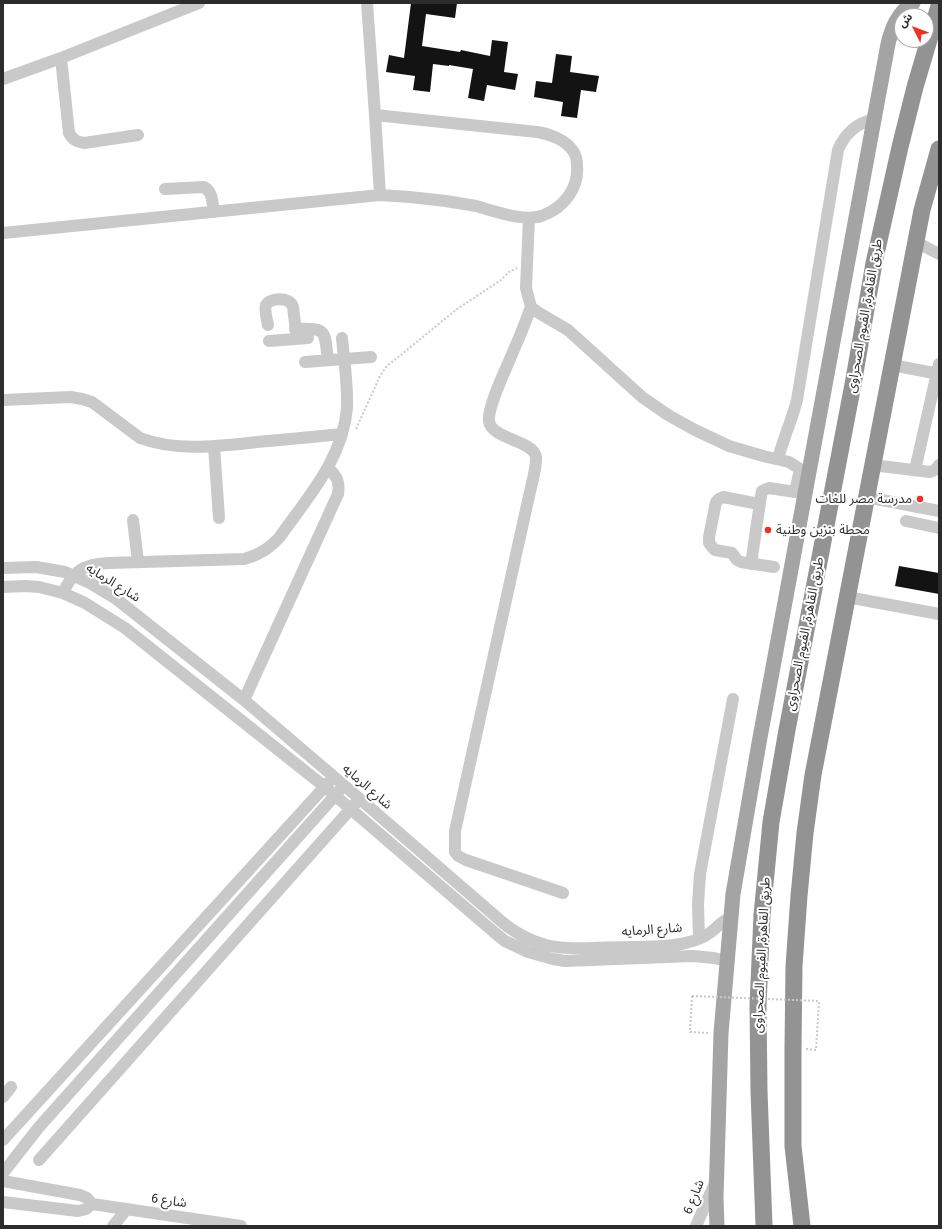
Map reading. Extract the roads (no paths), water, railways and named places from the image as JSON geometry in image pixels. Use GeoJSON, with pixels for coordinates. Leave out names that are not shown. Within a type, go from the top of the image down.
{"type":"FeatureCollection","features":[{"type":"Feature","properties":{"kind":"highway","name":"طريق القاهرة, الفيوم الصحراوى"},"geometry":{"type":"LineString","coordinates":[[764,1226],[758,1091],[758,1005],[762,915],[772,814],[854,379],[874,263],[900,148],[939,6]]}},
{"type":"Feature","properties":{"kind":"highway"},"geometry":{"type":"LineString","coordinates":[[802,1226],[793,1146],[793,1047],[794,966],[798,896],[805,833],[813,775],[872,465],[922,210],[939,149]]}},
{"type":"Feature","properties":{"kind":"main road"},"geometry":{"type":"LineString","coordinates":[[717,1226],[721,1033],[726,961],[733,894],[805,471],[888,44],[893,26],[902,13],[913,3]]}},
{"type":"Feature","properties":{"kind":"street"},"geometry":{"type":"LineString","coordinates":[[3,79],[61,58],[199,3]]}},
{"type":"Feature","properties":{"kind":"street"},"geometry":{"type":"LineString","coordinates":[[366,3],[380,195]]}},
{"type":"Feature","properties":{"kind":"street"},"geometry":{"type":"LineString","coordinates":[[61,58],[69,134],[73,139],[84,143],[138,135]]}},
{"type":"Feature","properties":{"kind":"street"},"geometry":{"type":"LineString","coordinates":[[3,233],[380,195],[418,197],[446,201],[476,206],[518,217],[529,218],[543,216],[564,203],[571,194],[578,174],[577,161],[573,152],[564,142],[553,136],[537,132],[375,115]]}},
{"type":"Feature","properties":{"kind":"street"},"geometry":{"type":"LineString","coordinates":[[778,459],[784,436],[797,400],[838,150],[849,132],[860,123],[874,119]]}},
{"type":"Feature","properties":{"kind":"street"},"geometry":{"type":"LineString","coordinates":[[165,189],[204,187],[211,193],[214,212]]}},
{"type":"Feature","properties":{"kind":"street"},"geometry":{"type":"LineString","coordinates":[[529,218],[526,288],[531,307],[497,389],[490,411],[489,422],[494,431],[529,448],[534,453],[536,458],[529,496],[466,779],[455,831],[454,844],[455,852],[458,856],[466,860],[563,893]]}},
{"type":"Feature","properties":{"kind":"street"},"geometry":{"type":"LineString","coordinates":[[916,242],[939,254]]}},
{"type":"Feature","properties":{"kind":"street"},"geometry":{"type":"LineString","coordinates":[[268,324],[265,309],[267,304],[271,301],[286,299],[292,304],[300,335]]}},
{"type":"Feature","properties":{"kind":"street"},"geometry":{"type":"LineString","coordinates":[[531,307],[568,330],[642,397],[668,415],[729,446],[788,462],[805,471],[795,492],[767,488],[762,491],[750,564]]}},
{"type":"Feature","properties":{"kind":"street"},"geometry":{"type":"LineString","coordinates":[[270,341],[300,335],[314,328],[322,332],[325,338],[328,360]]}},
{"type":"Feature","properties":{"kind":"street"},"geometry":{"type":"LineString","coordinates":[[63,593],[74,576],[82,568],[88,565],[103,563],[244,559],[260,554],[266,550],[279,538],[328,468],[334,457],[342,434],[347,409],[342,338]]}},
{"type":"Feature","properties":{"kind":"street"},"geometry":{"type":"LineString","coordinates":[[305,362],[370,357]]}},
{"type":"Feature","properties":{"kind":"street"},"geometry":{"type":"LineString","coordinates":[[892,365],[938,371],[915,470]]}},
{"type":"Feature","properties":{"kind":"street"},"geometry":{"type":"LineString","coordinates":[[3,400],[71,397],[82,399],[92,402],[140,438],[149,442],[170,446],[214,446],[342,434]]}},
{"type":"Feature","properties":{"kind":"street"},"geometry":{"type":"LineString","coordinates":[[214,446],[219,518]]}},
{"type":"Feature","properties":{"kind":"street"},"geometry":{"type":"LineString","coordinates":[[872,465],[930,472],[935,470],[939,465]]}},
{"type":"Feature","properties":{"kind":"street"},"geometry":{"type":"LineString","coordinates":[[244,700],[338,494],[339,488],[337,478],[328,468]]}},
{"type":"Feature","properties":{"kind":"street"},"geometry":{"type":"LineString","coordinates":[[866,497],[939,511]]}},
{"type":"Feature","properties":{"kind":"street"},"geometry":{"type":"LineString","coordinates":[[759,504],[725,498],[719,499],[716,502],[709,543],[713,548],[731,552],[739,561],[774,567]]}},
{"type":"Feature","properties":{"kind":"street"},"geometry":{"type":"LineString","coordinates":[[133,520],[138,562]]}},
{"type":"Feature","properties":{"kind":"street"},"geometry":{"type":"LineString","coordinates":[[906,521],[939,528]]}},
{"type":"Feature","properties":{"kind":"street","name":"شارع الرمايه"},"geometry":{"type":"LineString","coordinates":[[3,568],[28,567],[55,570],[74,576],[103,591],[127,606],[244,700],[504,925],[530,940],[546,945],[570,948],[670,945],[699,939],[711,932],[724,920],[731,918]]}},
{"type":"Feature","properties":{"kind":"street","name":"شارع الرمايه"},"geometry":{"type":"LineString","coordinates":[[3,587],[32,586],[74,597],[99,611],[137,637],[325,787],[505,941],[528,952],[565,961],[693,956],[726,961]]}},
{"type":"Feature","properties":{"kind":"street"},"geometry":{"type":"LineString","coordinates":[[847,597],[939,614]]}},
{"type":"Feature","properties":{"kind":"street"},"geometry":{"type":"LineString","coordinates":[[699,939],[698,904],[700,874],[733,699]]}},
{"type":"Feature","properties":{"kind":"street"},"geometry":{"type":"LineString","coordinates":[[3,1140],[334,777]]}},
{"type":"Feature","properties":{"kind":"street"},"geometry":{"type":"LineString","coordinates":[[3,1173],[39,1128],[344,786]]}},
{"type":"Feature","properties":{"kind":"street"},"geometry":{"type":"LineString","coordinates":[[39,1160],[360,799]]}},
{"type":"Feature","properties":{"kind":"street"},"geometry":{"type":"LineString","coordinates":[[3,1097],[11,1086]]}},
{"type":"Feature","properties":{"kind":"street"},"geometry":{"type":"LineString","coordinates":[[26,1115],[55,1142]]}},
{"type":"Feature","properties":{"kind":"street","name":"شارع 6"},"geometry":{"type":"LineString","coordinates":[[696,1226],[717,1178]]}},
{"type":"Feature","properties":{"kind":"street","name":"شارع 6"},"geometry":{"type":"LineString","coordinates":[[3,1181],[80,1195],[87,1198],[92,1204],[241,1226]]}},
{"type":"Feature","properties":{"kind":"street","name":"شارع 6"},"geometry":{"type":"LineString","coordinates":[[3,1202],[78,1211],[86,1210],[92,1204]]}},
{"type":"Feature","properties":{"kind":"street"},"geometry":{"type":"LineString","coordinates":[[113,1226],[126,1209]]}},
{"type":"Feature","properties":{"kind":"place","name":"مدرسة مصر للغات"},"geometry":{"type":"Point","coordinates":[920,499]}},
{"type":"Feature","properties":{"kind":"place","name":"محطة بنزين وطنية"},"geometry":{"type":"Point","coordinates":[768,530]}}]}
